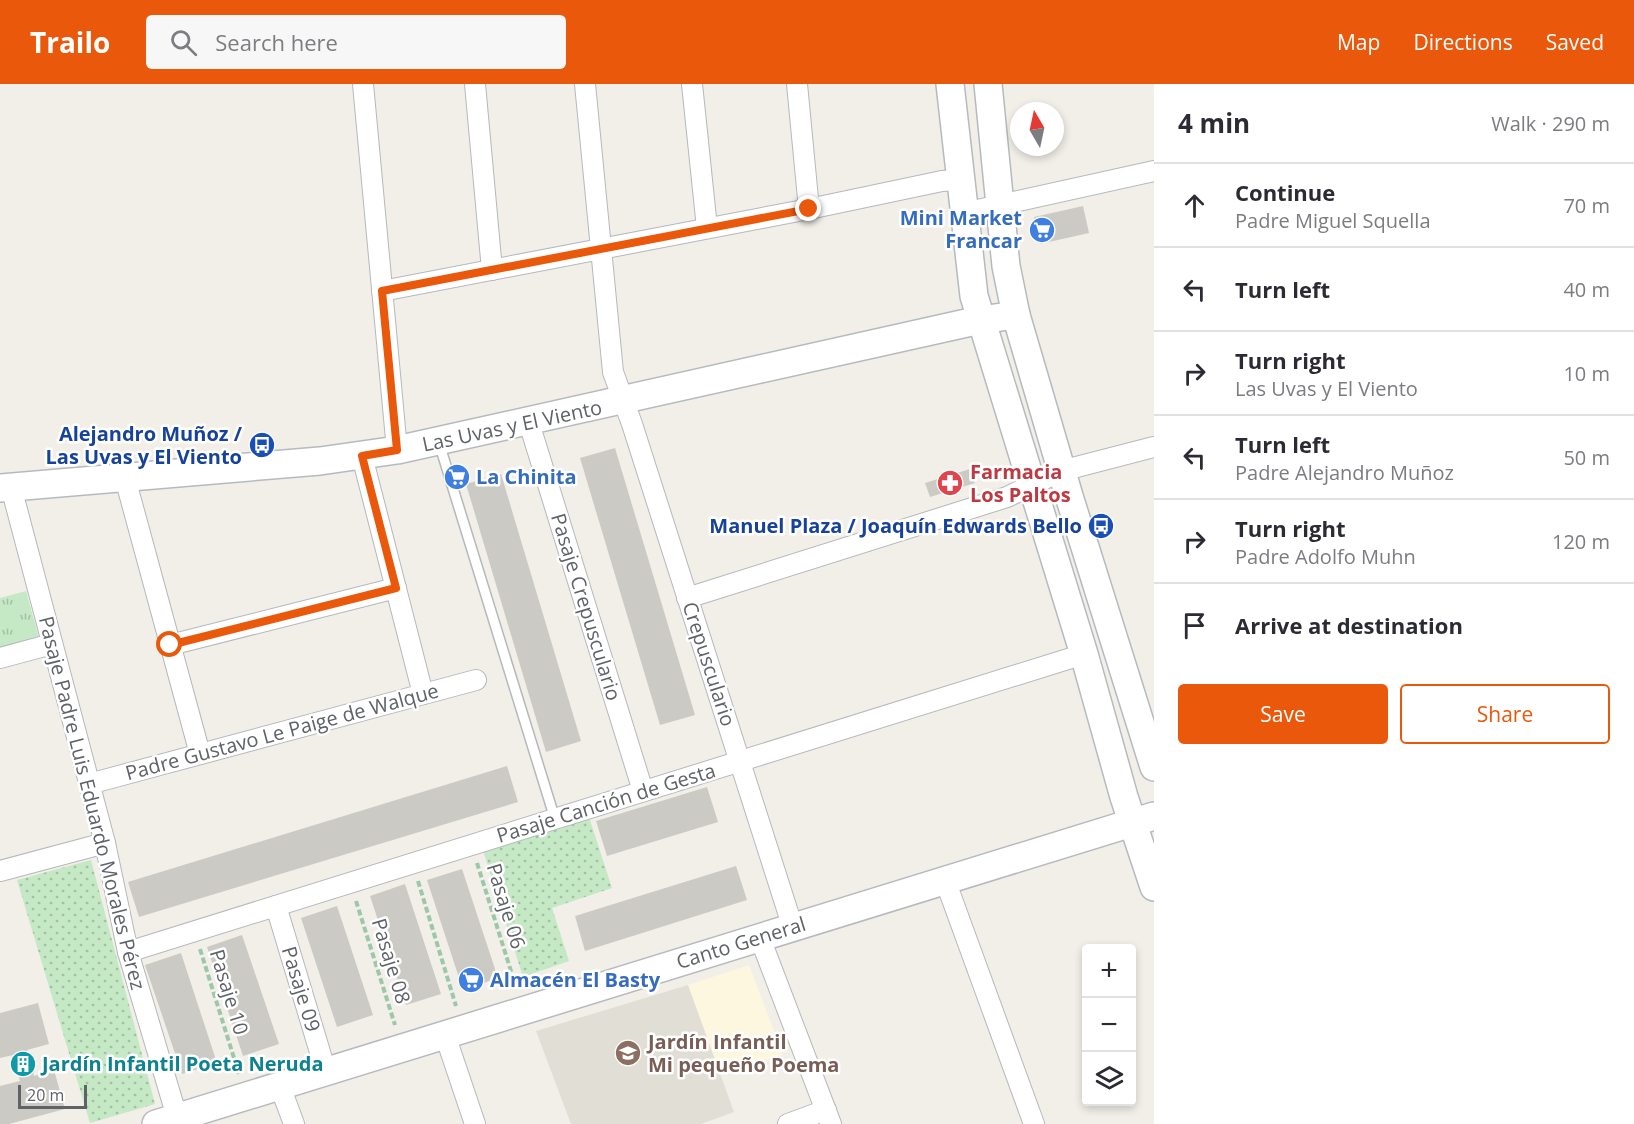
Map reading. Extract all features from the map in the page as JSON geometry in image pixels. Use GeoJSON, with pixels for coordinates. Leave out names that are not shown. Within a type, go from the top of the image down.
{"type":"FeatureCollection","features":[{"type":"Feature","properties":{"kind":"street"},"geometry":{"type":"LineString","coordinates":[[363,84],[397,450]]}},
{"type":"Feature","properties":{"kind":"street"},"geometry":{"type":"LineString","coordinates":[[475,84],[492,270]]}},
{"type":"Feature","properties":{"kind":"street","name":"Crepusculario"},"geometry":{"type":"LineString","coordinates":[[585,84],[613,372],[793,928]]}},
{"type":"Feature","properties":{"kind":"street"},"geometry":{"type":"LineString","coordinates":[[692,84],[707,228]]}},
{"type":"Feature","properties":{"kind":"street"},"geometry":{"type":"LineString","coordinates":[[797,84],[809,209]]}},
{"type":"Feature","properties":{"kind":"street"},"geometry":{"type":"LineString","coordinates":[[950,84],[973,287],[981,320],[1084,654],[1143,819],[1154,887]]}},
{"type":"Feature","properties":{"kind":"street"},"geometry":{"type":"LineString","coordinates":[[988,84],[1006,266],[1016,315],[1061,471],[1154,767]]}},
{"type":"Feature","properties":{"kind":"street"},"geometry":{"type":"LineString","coordinates":[[964,213],[1154,171]]}},
{"type":"Feature","properties":{"kind":"street"},"geometry":{"type":"LineString","coordinates":[[382,291],[809,209],[942,181],[960,180]]}},
{"type":"Feature","properties":{"kind":"street","name":"Las Uvas y El Viento"},"geometry":{"type":"LineString","coordinates":[[6,487],[362,456],[529,423],[981,320],[1016,315]]}},
{"type":"Feature","properties":{"kind":"street","name":"Pasaje Crepusculario"},"geometry":{"type":"LineString","coordinates":[[529,423],[643,791]]}},
{"type":"Feature","properties":{"kind":"street"},"geometry":{"type":"LineString","coordinates":[[687,598],[1007,497],[1061,471],[1154,447]]}},
{"type":"Feature","properties":{"kind":"street"},"geometry":{"type":"LineString","coordinates":[[362,456],[423,694]]}},
{"type":"Feature","properties":{"kind":"street"},"geometry":{"type":"LineString","coordinates":[[125,478],[200,754]]}},
{"type":"Feature","properties":{"kind":"street","name":"Pasaje Padre Luis Eduardo Morales Pérez"},"geometry":{"type":"LineString","coordinates":[[6,487],[52,644],[105,843],[167,1121]]}},
{"type":"Feature","properties":{"kind":"street"},"geometry":{"type":"LineString","coordinates":[[170,645],[396,588]]}},
{"type":"Feature","properties":{"kind":"street"},"geometry":{"type":"LineString","coordinates":[[0,658],[52,644]]}},
{"type":"Feature","properties":{"kind":"street","name":"Pasaje Canción de Gesta"},"geometry":{"type":"LineString","coordinates":[[128,952],[1084,654]]}},
{"type":"Feature","properties":{"kind":"street","name":"Padre Gustavo Le Paige de Walque"},"geometry":{"type":"LineString","coordinates":[[89,784],[476,680]]}},
{"type":"Feature","properties":{"kind":"street","name":"Canto General"},"geometry":{"type":"LineString","coordinates":[[167,1121],[1143,819]]}},
{"type":"Feature","properties":{"kind":"street"},"geometry":{"type":"LineString","coordinates":[[0,871],[105,843]]}},
{"type":"Feature","properties":{"kind":"street"},"geometry":{"type":"LineString","coordinates":[[945,880],[1035,1124]]}},
{"type":"Feature","properties":{"kind":"street","name":"Pasaje 09"},"geometry":{"type":"LineString","coordinates":[[276,906],[326,1072]]}},
{"type":"Feature","properties":{"kind":"street"},"geometry":{"type":"LineString","coordinates":[[760,938],[829,1117],[788,1124]]}},
{"type":"Feature","properties":{"kind":"street"},"geometry":{"type":"LineString","coordinates":[[454,1032],[475,1124]]}},
{"type":"Feature","properties":{"kind":"street"},"geometry":{"type":"LineString","coordinates":[[280,1086],[294,1124]]}},
{"type":"Feature","properties":{"kind":"lane"},"geometry":{"type":"LineString","coordinates":[[439,442],[555,819]]}},
{"type":"Feature","properties":{"kind":"path","name":"Pasaje 06"},"geometry":{"type":"LineString","coordinates":[[472,845],[523,1011]]}},
{"type":"Feature","properties":{"kind":"path"},"geometry":{"type":"LineString","coordinates":[[412,864],[454,1032]]}},
{"type":"Feature","properties":{"kind":"path","name":"Pasaje 08"},"geometry":{"type":"LineString","coordinates":[[351,883],[403,1048]]}},
{"type":"Feature","properties":{"kind":"path","name":"Pasaje 10"},"geometry":{"type":"LineString","coordinates":[[195,931],[246,1096]]}},
{"type":"Feature","properties":{"kind":"shaded area"},"geometry":{"type":"Polygon","coordinates":[[[749,965],[783,1055],[720,1075],[688,985],[749,965]]]}},
{"type":"Feature","properties":{"kind":"shaded area","name":"Jardín Infantil Mi pequeño Poema"},"geometry":{"type":"Polygon","coordinates":[[[688,985],[734,1112],[701,1124],[571,1124],[536,1031],[688,985]]]}},
{"type":"Feature","properties":{"kind":"green space"},"geometry":{"type":"Polygon","coordinates":[[[26,591],[40,642],[0,652],[0,598],[26,591]]]}},
{"type":"Feature","properties":{"kind":"green space"},"geometry":{"type":"Polygon","coordinates":[[[589,817],[612,888],[552,908],[569,961],[523,977],[483,850],[589,817]]]}},
{"type":"Feature","properties":{"kind":"green space"},"geometry":{"type":"Polygon","coordinates":[[[91,860],[155,1104],[90,1123],[17,880],[91,860]]]}},
{"type":"Feature","properties":{"kind":"building"},"geometry":{"type":"Polygon","coordinates":[[[1083,206],[1089,233],[1040,244],[1034,217],[1083,206]]]}},
{"type":"Feature","properties":{"kind":"building"},"geometry":{"type":"Polygon","coordinates":[[[615,448],[695,715],[660,725],[580,458],[615,448]]]}},
{"type":"Feature","properties":{"kind":"building","name":"Farmacia Los Paltos"},"geometry":{"type":"Polygon","coordinates":[[[970,469],[975,483],[930,497],[925,483],[970,469]]]}},
{"type":"Feature","properties":{"kind":"building"},"geometry":{"type":"Polygon","coordinates":[[[501,474],[581,741],[546,752],[466,484],[501,474]]]}},
{"type":"Feature","properties":{"kind":"building"},"geometry":{"type":"Polygon","coordinates":[[[507,766],[518,802],[139,917],[128,882],[507,766]]]}},
{"type":"Feature","properties":{"kind":"building"},"geometry":{"type":"Polygon","coordinates":[[[707,787],[718,822],[607,856],[596,821],[707,787]]]}},
{"type":"Feature","properties":{"kind":"building"},"geometry":{"type":"Polygon","coordinates":[[[736,866],[747,900],[585,951],[575,916],[736,866]]]}},
{"type":"Feature","properties":{"kind":"building"},"geometry":{"type":"Polygon","coordinates":[[[462,869],[498,978],[463,990],[427,880],[462,869]]]}},
{"type":"Feature","properties":{"kind":"building"},"geometry":{"type":"Polygon","coordinates":[[[405,884],[441,994],[406,1005],[370,896],[405,884]]]}},
{"type":"Feature","properties":{"kind":"building"},"geometry":{"type":"Polygon","coordinates":[[[337,906],[373,1015],[337,1027],[301,918],[337,906]]]}},
{"type":"Feature","properties":{"kind":"building"},"geometry":{"type":"Polygon","coordinates":[[[242,935],[279,1044],[243,1056],[207,947],[242,935]]]}},
{"type":"Feature","properties":{"kind":"building"},"geometry":{"type":"Polygon","coordinates":[[[181,953],[217,1063],[182,1074],[145,965],[181,953]]]}},
{"type":"Feature","properties":{"kind":"building","name":"Jardín Infantil Poeta Neruda"},"geometry":{"type":"Polygon","coordinates":[[[38,1003],[49,1044],[27,1050],[34,1076],[54,1070],[65,1109],[9,1124],[0,1124],[0,1086],[20,1081],[13,1055],[0,1058],[0,1013],[38,1003]]]}},
{"type":"Feature","properties":{"kind":"place","name":"Mini Market Francar"},"geometry":{"type":"Point","coordinates":[1042,230]}},
{"type":"Feature","properties":{"kind":"place","name":"Alejandro Muñoz / Las Uvas y El Viento"},"geometry":{"type":"Point","coordinates":[262,445]}},
{"type":"Feature","properties":{"kind":"place","name":"La Chinita"},"geometry":{"type":"Point","coordinates":[457,477]}},
{"type":"Feature","properties":{"kind":"place","name":"Farmacia Los Paltos"},"geometry":{"type":"Point","coordinates":[950,483]}},
{"type":"Feature","properties":{"kind":"place","name":"Manuel Plaza / Joaquín Edwards Bello"},"geometry":{"type":"Point","coordinates":[1101,526]}},
{"type":"Feature","properties":{"kind":"place","name":"Almacén El Basty"},"geometry":{"type":"Point","coordinates":[471,980]}},
{"type":"Feature","properties":{"kind":"place","name":"Jardín Infantil Mi pequeño Poema"},"geometry":{"type":"Point","coordinates":[628,1053]}},
{"type":"Feature","properties":{"kind":"place","name":"Jardín Infantil Poeta Neruda"},"geometry":{"type":"Point","coordinates":[23,1064]}},
{"type":"Feature","properties":{"kind":"route"},"geometry":{"type":"LineString","coordinates":[[170,645],[396,588],[362,456],[397,450],[382,291],[809,209]]}}]}
